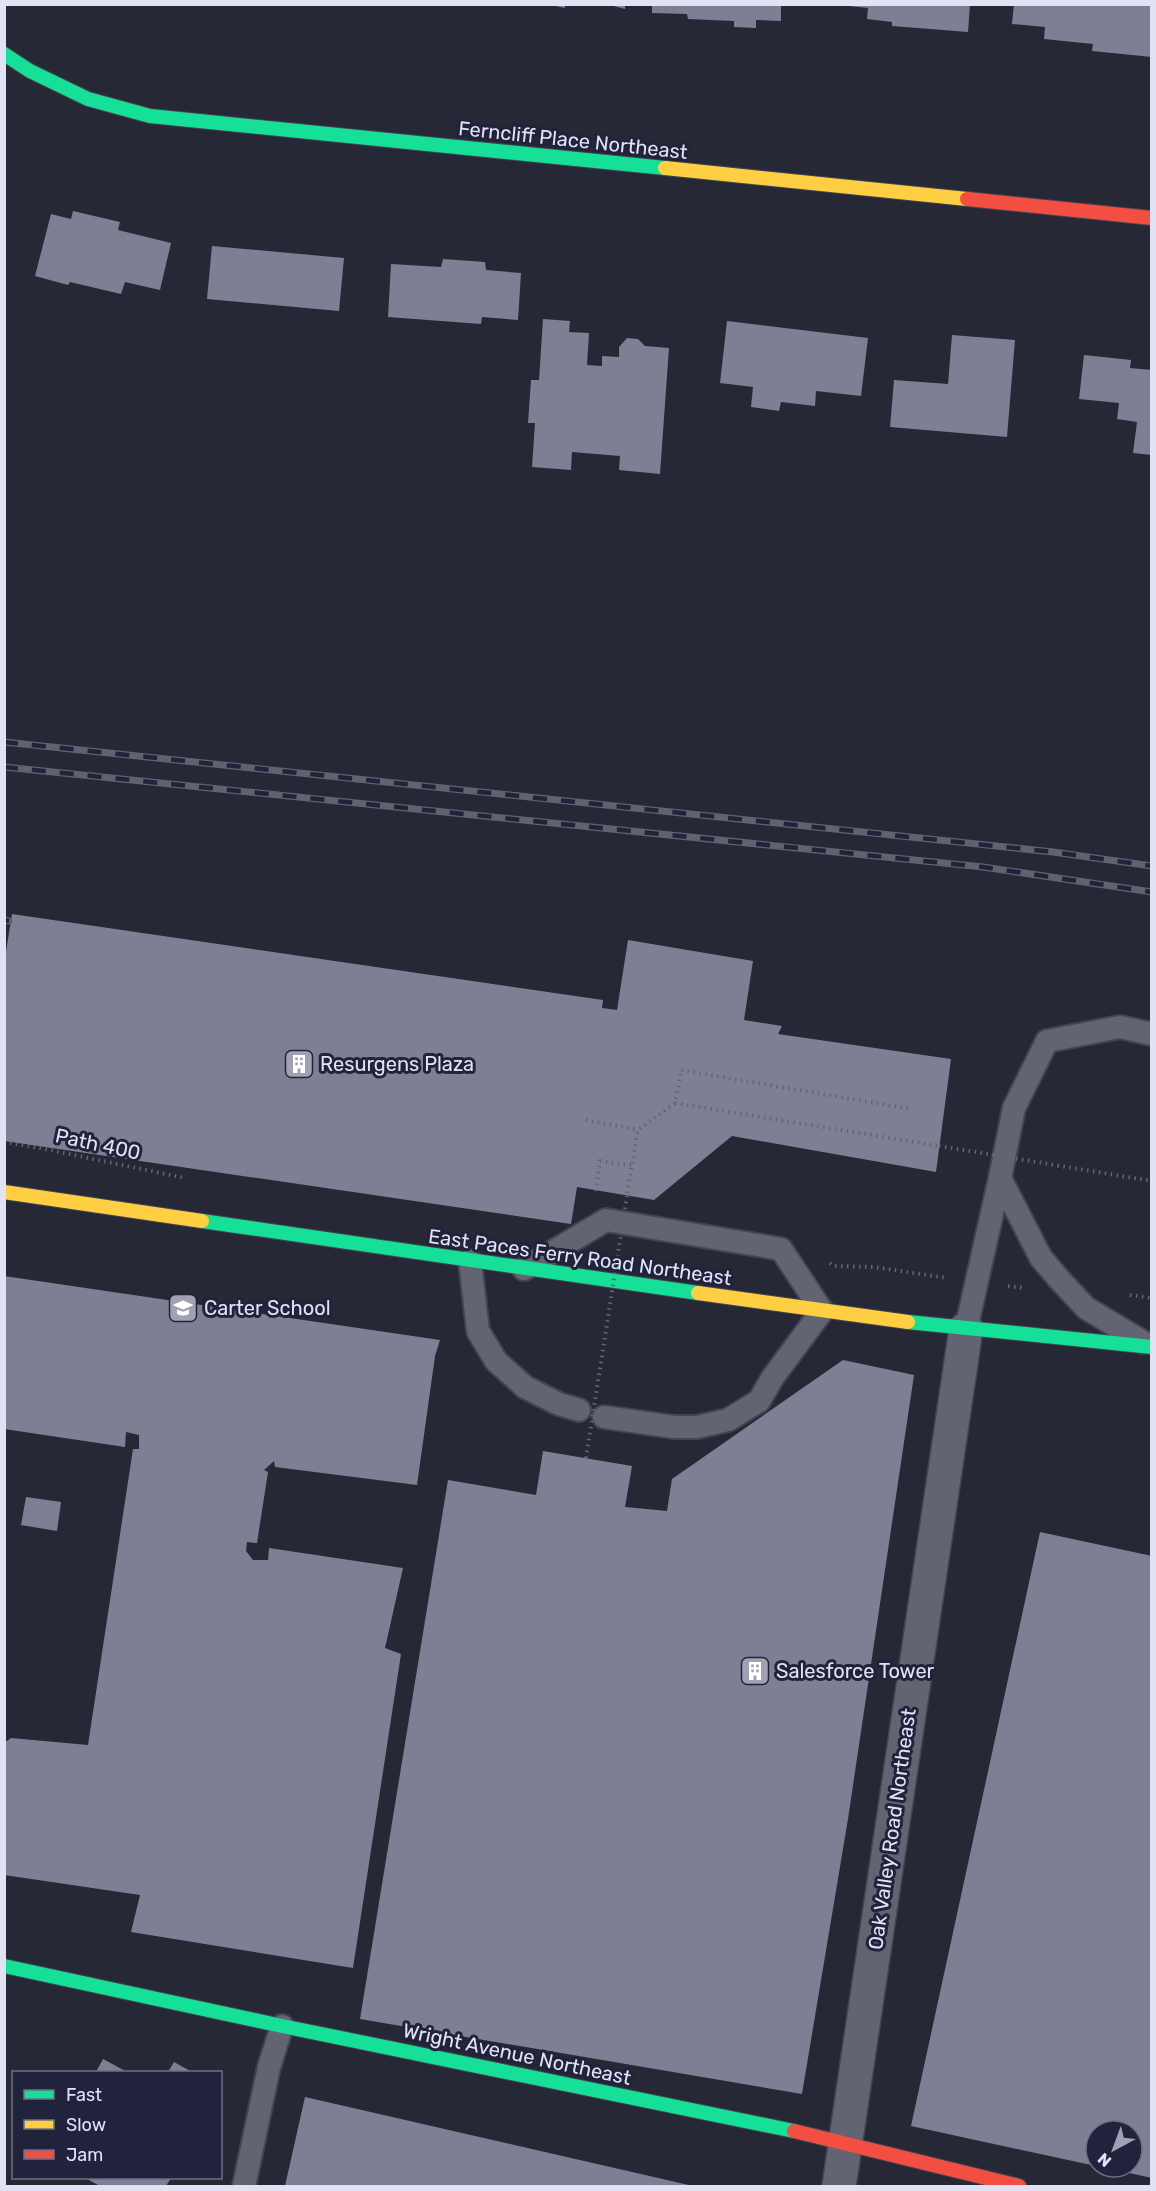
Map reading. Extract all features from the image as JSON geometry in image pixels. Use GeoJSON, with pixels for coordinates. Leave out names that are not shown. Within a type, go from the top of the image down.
{"type":"FeatureCollection","features":[{"type":"Feature","properties":{"kind":"street","name":"Ferncliff Place Northeast"},"geometry":{"type":"LineString","coordinates":[[4,54],[30,71],[88,99],[150,116],[1152,218]]}},
{"type":"Feature","properties":{"kind":"street","name":"East Paces Ferry Road Northeast"},"geometry":{"type":"LineString","coordinates":[[4,1192],[822,1311],[966,1329],[1151,1347]]}},
{"type":"Feature","properties":{"kind":"street","name":"Oak Valley Road Northeast"},"geometry":{"type":"LineString","coordinates":[[839,2187],[966,1329]]}},
{"type":"Feature","properties":{"kind":"street","name":"Wright Avenue Northeast"},"geometry":{"type":"LineString","coordinates":[[4,1966],[282,2026],[772,2126],[1019,2187]]}},
{"type":"Feature","properties":{"kind":"lane"},"geometry":{"type":"LineString","coordinates":[[966,1329],[1014,1108],[1047,1041],[1120,1027],[1152,1034]]}},
{"type":"Feature","properties":{"kind":"lane"},"geometry":{"type":"LineString","coordinates":[[1000,1178],[1041,1258],[1059,1279],[1086,1308],[1151,1347]]}},
{"type":"Feature","properties":{"kind":"lane"},"geometry":{"type":"LineString","coordinates":[[524,1269],[606,1220],[782,1249],[822,1311],[773,1377],[759,1401],[728,1420],[697,1427],[674,1427],[604,1417]]}},
{"type":"Feature","properties":{"kind":"lane"},"geometry":{"type":"LineString","coordinates":[[471,1261],[478,1331],[496,1361],[525,1387],[559,1404],[579,1410]]}},
{"type":"Feature","properties":{"kind":"lane"},"geometry":{"type":"LineString","coordinates":[[244,2187],[269,2067],[282,2026]]}},
{"type":"Feature","properties":{"kind":"path"},"geometry":{"type":"LineString","coordinates":[[586,1458],[638,1130],[675,1103],[681,1070],[911,1109]]}},
{"type":"Feature","properties":{"kind":"path"},"geometry":{"type":"LineString","coordinates":[[675,1103],[1152,1181]]}},
{"type":"Feature","properties":{"kind":"path"},"geometry":{"type":"LineString","coordinates":[[586,1120],[638,1130]]}},
{"type":"Feature","properties":{"kind":"path","name":"Path 400"},"geometry":{"type":"LineString","coordinates":[[4,1142],[185,1178]]}},
{"type":"Feature","properties":{"kind":"path"},"geometry":{"type":"LineString","coordinates":[[595,1197],[600,1161],[631,1165]]}},
{"type":"Feature","properties":{"kind":"building"},"geometry":{"type":"Polygon","coordinates":[[[546,4],[565,4],[565,8],[546,4]]]}},
{"type":"Feature","properties":{"kind":"building"},"geometry":{"type":"Polygon","coordinates":[[[606,4],[625,4],[625,9],[606,4]]]}},
{"type":"Feature","properties":{"kind":"building"},"geometry":{"type":"Polygon","coordinates":[[[652,4],[781,4],[781,21],[756,20],[756,28],[734,27],[734,21],[688,19],[687,14],[652,13],[652,4]]]}},
{"type":"Feature","properties":{"kind":"building"},"geometry":{"type":"Polygon","coordinates":[[[849,4],[970,4],[968,32],[892,26],[892,22],[867,19],[868,8],[849,6],[849,4]]]}},
{"type":"Feature","properties":{"kind":"building"},"geometry":{"type":"Polygon","coordinates":[[[1014,4],[1152,4],[1152,57],[1092,51],[1093,44],[1044,39],[1045,27],[1012,24],[1014,4]]]}},
{"type":"Feature","properties":{"kind":"building"},"geometry":{"type":"Polygon","coordinates":[[[73,211],[120,222],[118,230],[171,243],[160,290],[125,282],[121,294],[70,282],[68,285],[35,276],[51,214],[71,219],[73,211]]]}},
{"type":"Feature","properties":{"kind":"building"},"geometry":{"type":"Polygon","coordinates":[[[212,246],[344,258],[339,311],[207,299],[212,246]]]}},
{"type":"Feature","properties":{"kind":"building"},"geometry":{"type":"Polygon","coordinates":[[[443,259],[485,262],[486,270],[521,273],[518,320],[482,317],[481,324],[388,317],[391,264],[441,267],[443,259]]]}},
{"type":"Feature","properties":{"kind":"building"},"geometry":{"type":"Polygon","coordinates":[[[543,319],[570,321],[569,332],[589,333],[587,365],[602,366],[602,356],[619,357],[619,347],[627,338],[638,339],[645,346],[669,348],[660,474],[619,470],[620,456],[572,452],[571,470],[532,467],[535,423],[528,423],[531,380],[539,380],[543,319]]]}},
{"type":"Feature","properties":{"kind":"building"},"geometry":{"type":"Polygon","coordinates":[[[727,321],[868,338],[861,396],[816,391],[815,406],[781,402],[779,411],[751,407],[753,387],[720,383],[727,321]]]}},
{"type":"Feature","properties":{"kind":"building"},"geometry":{"type":"Polygon","coordinates":[[[952,335],[1015,340],[1007,437],[890,427],[894,380],[948,384],[952,335]]]}},
{"type":"Feature","properties":{"kind":"building"},"geometry":{"type":"Polygon","coordinates":[[[1084,355],[1131,360],[1130,368],[1152,370],[1152,455],[1133,453],[1137,422],[1117,419],[1119,403],[1079,399],[1084,355]]]}},
{"type":"Feature","properties":{"kind":"building","name":"Resurgens Plaza"},"geometry":{"type":"Polygon","coordinates":[[[12,914],[603,1000],[602,1008],[617,1010],[628,940],[753,961],[744,1020],[782,1026],[778,1034],[951,1059],[936,1172],[732,1136],[654,1200],[577,1187],[571,1224],[4,1141],[4,964],[12,914]]]}},
{"type":"Feature","properties":{"kind":"building"},"geometry":{"type":"Polygon","coordinates":[[[4,1276],[440,1340],[435,1356],[417,1485],[275,1467],[274,1461],[264,1470],[268,1472],[257,1543],[247,1542],[246,1551],[253,1560],[268,1560],[269,1548],[403,1568],[385,1648],[401,1654],[353,1968],[131,1932],[140,1895],[4,1875],[4,1743],[11,1738],[88,1745],[133,1449],[139,1449],[139,1435],[126,1432],[125,1447],[4,1429],[4,1276]]]}},
{"type":"Feature","properties":{"kind":"building"},"geometry":{"type":"Polygon","coordinates":[[[843,1360],[914,1375],[848,1819],[802,2094],[360,2019],[448,1480],[536,1495],[543,1451],[632,1466],[625,1507],[667,1511],[672,1479],[843,1360]]]}},
{"type":"Feature","properties":{"kind":"building"},"geometry":{"type":"Polygon","coordinates":[[[26,1497],[61,1502],[57,1531],[21,1525],[26,1497]]]}},
{"type":"Feature","properties":{"kind":"building"},"geometry":{"type":"Polygon","coordinates":[[[1040,1532],[1152,1556],[1152,2178],[1144,2176],[1144,2119],[1084,2119],[1084,2163],[911,2126],[1040,1532]]]}},
{"type":"Feature","properties":{"kind":"building"},"geometry":{"type":"Polygon","coordinates":[[[103,2059],[125,2071],[97,2071],[103,2059]]]}},
{"type":"Feature","properties":{"kind":"building"},"geometry":{"type":"Polygon","coordinates":[[[174,2062],[190,2071],[169,2071],[174,2062]]]}},
{"type":"Feature","properties":{"kind":"building"},"geometry":{"type":"Polygon","coordinates":[[[305,2097],[693,2186],[285,2186],[305,2097]]]}},
{"type":"Feature","properties":{"kind":"building"},"geometry":{"type":"Polygon","coordinates":[[[87,2179],[170,2179],[166,2186],[100,2186],[87,2179]]]}},
{"type":"Feature","properties":{"kind":"railway"},"geometry":{"type":"LineString","coordinates":[[4,742],[1053,852],[1152,866]]}},
{"type":"Feature","properties":{"kind":"railway"},"geometry":{"type":"LineString","coordinates":[[4,767],[983,867],[1152,892]]}},
{"type":"Feature","properties":{"kind":"railway"},"geometry":{"type":"LineString","coordinates":[[4,920],[9,921]]}},
{"type":"Feature","properties":{"kind":"traffic: fast"},"geometry":{"type":"LineString","coordinates":[[4,54],[30,71],[88,99],[150,116],[665,168]]}},
{"type":"Feature","properties":{"kind":"traffic: fast"},"geometry":{"type":"LineString","coordinates":[[202,1221],[698,1293]]}},
{"type":"Feature","properties":{"kind":"traffic: fast"},"geometry":{"type":"LineString","coordinates":[[908,1322],[1152,1347]]}},
{"type":"Feature","properties":{"kind":"traffic: fast"},"geometry":{"type":"LineString","coordinates":[[4,1966],[282,2026],[794,2131]]}},
{"type":"Feature","properties":{"kind":"traffic: slow"},"geometry":{"type":"LineString","coordinates":[[665,168],[967,199]]}},
{"type":"Feature","properties":{"kind":"traffic: slow"},"geometry":{"type":"LineString","coordinates":[[4,1192],[202,1221]]}},
{"type":"Feature","properties":{"kind":"traffic: slow"},"geometry":{"type":"LineString","coordinates":[[698,1293],[908,1322]]}},
{"type":"Feature","properties":{"kind":"traffic: jam"},"geometry":{"type":"LineString","coordinates":[[967,199],[1152,218]]}},
{"type":"Feature","properties":{"kind":"traffic: jam"},"geometry":{"type":"LineString","coordinates":[[794,2131],[1019,2186]]}},
{"type":"Feature","properties":{"kind":"place","name":"Resurgens Plaza"},"geometry":{"type":"Point","coordinates":[299,1064]}},
{"type":"Feature","properties":{"kind":"place","name":"Carter School"},"geometry":{"type":"Point","coordinates":[183,1308]}},
{"type":"Feature","properties":{"kind":"place","name":"Salesforce Tower"},"geometry":{"type":"Point","coordinates":[755,1671]}}]}
